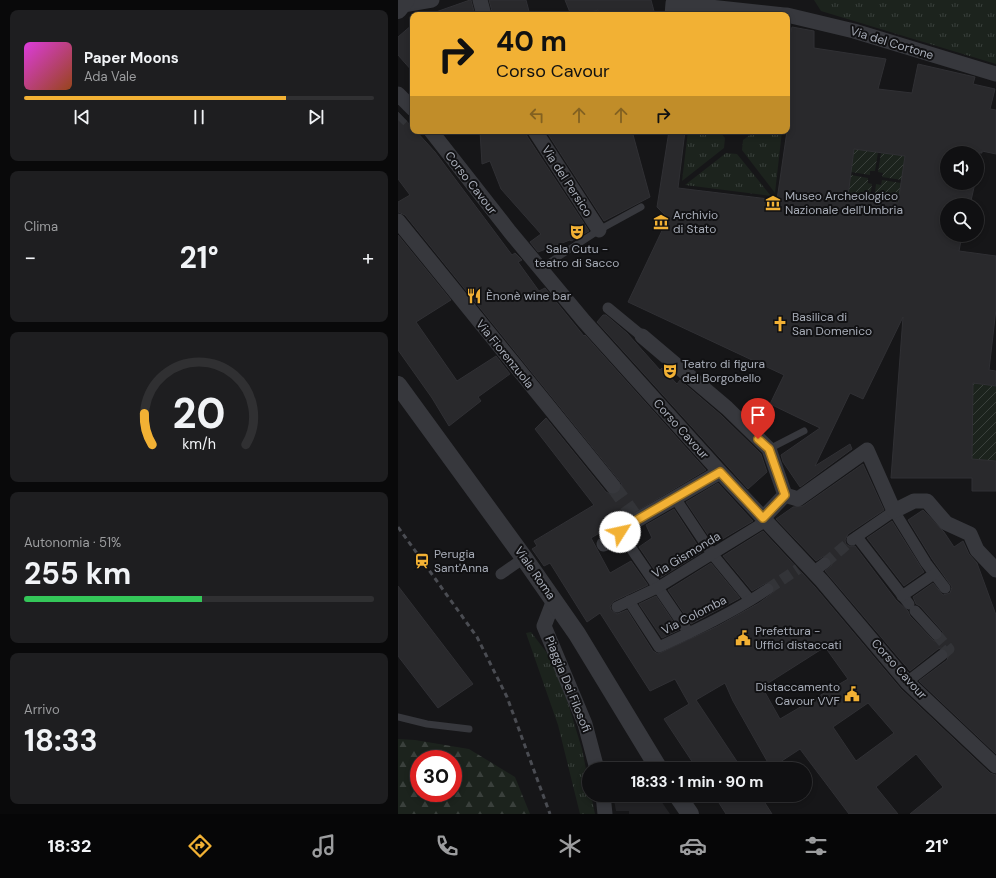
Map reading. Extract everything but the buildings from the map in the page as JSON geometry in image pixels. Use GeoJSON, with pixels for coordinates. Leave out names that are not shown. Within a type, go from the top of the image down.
{"type":"FeatureCollection","features":[{"type":"Feature","properties":{"kind":"street"},"geometry":{"type":"LineString","coordinates":[[402,5],[432,0]]}},
{"type":"Feature","properties":{"kind":"street"},"geometry":{"type":"LineString","coordinates":[[480,0],[483,12]]}},
{"type":"Feature","properties":{"kind":"street"},"geometry":{"type":"LineString","coordinates":[[672,12],[673,4],[754,12]]}},
{"type":"Feature","properties":{"kind":"street","name":"Via del Cortone"},"geometry":{"type":"LineString","coordinates":[[790,16],[854,31],[996,74]]}},
{"type":"Feature","properties":{"kind":"street"},"geometry":{"type":"LineString","coordinates":[[398,94],[409,113]]}},
{"type":"Feature","properties":{"kind":"street","name":"Corso Cavour"},"geometry":{"type":"LineString","coordinates":[[433,134],[584,321],[720,472],[810,567],[907,682],[996,766]]}},
{"type":"Feature","properties":{"kind":"street","name":"Via del Persico"},"geometry":{"type":"LineString","coordinates":[[538,134],[599,230]]}},
{"type":"Feature","properties":{"kind":"street","name":"Via Fiorenzuola"},"geometry":{"type":"LineString","coordinates":[[398,221],[613,486]]}},
{"type":"Feature","properties":{"kind":"street"},"geometry":{"type":"LineString","coordinates":[[608,308],[727,408],[769,449],[785,495]]}},
{"type":"Feature","properties":{"kind":"street","name":"Viale Roma"},"geometry":{"type":"LineString","coordinates":[[398,385],[554,600],[577,634],[655,762]]}},
{"type":"Feature","properties":{"kind":"street"},"geometry":{"type":"LineString","coordinates":[[785,495],[798,499],[867,450],[894,511],[934,574],[945,588]]}},
{"type":"Feature","properties":{"kind":"street"},"geometry":{"type":"LineString","coordinates":[[604,544],[620,532],[635,517],[675,498],[720,472]]}},
{"type":"Feature","properties":{"kind":"street"},"geometry":{"type":"LineString","coordinates":[[765,519],[785,495]]}},
{"type":"Feature","properties":{"kind":"street"},"geometry":{"type":"LineString","coordinates":[[675,498],[713,555],[750,600]]}},
{"type":"Feature","properties":{"kind":"street"},"geometry":{"type":"LineString","coordinates":[[936,634],[855,539],[894,511],[914,501],[927,501],[946,522],[970,534],[977,550],[996,570]]}},
{"type":"Feature","properties":{"kind":"street","name":"Via Gismonda"},"geometry":{"type":"LineString","coordinates":[[617,607],[657,588],[713,555],[765,519]]}},
{"type":"Feature","properties":{"kind":"street"},"geometry":{"type":"LineString","coordinates":[[620,532],[689,633]]}},
{"type":"Feature","properties":{"kind":"street"},"geometry":{"type":"LineString","coordinates":[[501,574],[524,558]]}},
{"type":"Feature","properties":{"kind":"street"},"geometry":{"type":"LineString","coordinates":[[909,604],[934,574]]}},
{"type":"Feature","properties":{"kind":"street","name":"Via Colomba"},"geometry":{"type":"LineString","coordinates":[[629,600],[659,647],[689,633],[750,600],[768,588]]}},
{"type":"Feature","properties":{"kind":"street","name":"Piaggia Dei Filosofi"},"geometry":{"type":"LineString","coordinates":[[554,600],[544,626],[585,724],[595,762]]}},
{"type":"Feature","properties":{"kind":"street"},"geometry":{"type":"LineString","coordinates":[[907,682],[942,654]]}},
{"type":"Feature","properties":{"kind":"street"},"geometry":{"type":"LineString","coordinates":[[604,802],[605,814]]}},
{"type":"Feature","properties":{"kind":"street"},"geometry":{"type":"LineString","coordinates":[[682,802],[690,814]]}},
{"type":"Feature","properties":{"kind":"lane"},"geometry":{"type":"LineString","coordinates":[[541,268],[599,230],[641,207]]}},
{"type":"Feature","properties":{"kind":"lane"},"geometry":{"type":"LineString","coordinates":[[769,449],[804,431]]}},
{"type":"Feature","properties":{"kind":"lane"},"geometry":{"type":"LineString","coordinates":[[398,717],[427,724],[469,729]]}},
{"type":"Feature","properties":{"kind":"shaded area"},"geometry":{"type":"Polygon","coordinates":[[[614,802],[662,802],[670,814],[629,814],[629,811],[616,811],[614,802]]]}},
{"type":"Feature","properties":{"kind":"green space"},"geometry":{"type":"Polygon","coordinates":[[[814,0],[996,0],[996,64],[821,11],[814,0]]]}},
{"type":"Feature","properties":{"kind":"green space"},"geometry":{"type":"Polygon","coordinates":[[[688,134],[722,134],[725,138],[724,148],[682,181],[688,134]]]}},
{"type":"Feature","properties":{"kind":"green space"},"geometry":{"type":"Polygon","coordinates":[[[751,134],[782,134],[775,193],[742,150],[743,140],[751,134]]]}},
{"type":"Feature","properties":{"kind":"green space"},"geometry":{"type":"Polygon","coordinates":[[[854,149],[878,152],[875,171],[870,171],[870,175],[851,172],[854,149]]]}},
{"type":"Feature","properties":{"kind":"green space"},"geometry":{"type":"Polygon","coordinates":[[[726,153],[737,154],[771,196],[685,185],[726,153]]]}},
{"type":"Feature","properties":{"kind":"green space"},"geometry":{"type":"Polygon","coordinates":[[[881,153],[905,156],[902,180],[882,177],[883,173],[878,172],[881,153]]]}},
{"type":"Feature","properties":{"kind":"green space"},"geometry":{"type":"Polygon","coordinates":[[[851,175],[868,178],[868,183],[872,184],[870,199],[848,196],[851,175]]]}},
{"type":"Feature","properties":{"kind":"green space"},"geometry":{"type":"Polygon","coordinates":[[[882,180],[901,183],[898,203],[874,200],[876,184],[881,185],[882,180]]]}},
{"type":"Feature","properties":{"kind":"green space"},"geometry":{"type":"Polygon","coordinates":[[[973,383],[996,386],[996,461],[972,459],[973,383]]]}},
{"type":"Feature","properties":{"kind":"green space"},"geometry":{"type":"Polygon","coordinates":[[[531,632],[550,657],[567,700],[585,762],[582,762],[582,802],[592,802],[595,814],[580,814],[558,725],[526,633],[531,632]]]}},
{"type":"Feature","properties":{"kind":"green space"},"geometry":{"type":"Polygon","coordinates":[[[398,739],[415,740],[469,749],[515,777],[530,814],[398,814],[398,739]]]}},
{"type":"Feature","properties":{"kind":"tunnel"},"geometry":{"type":"LineString","coordinates":[[398,120],[402,116]]}},
{"type":"Feature","properties":{"kind":"tunnel"},"geometry":{"type":"LineString","coordinates":[[613,486],[633,514]]}},
{"type":"Feature","properties":{"kind":"tunnel"},"geometry":{"type":"LineString","coordinates":[[825,563],[852,540]]}},
{"type":"Feature","properties":{"kind":"tunnel"},"geometry":{"type":"LineString","coordinates":[[768,589],[798,569]]}},
{"type":"Feature","properties":{"kind":"tunnel"},"geometry":{"type":"LineString","coordinates":[[936,634],[949,649],[942,655]]}},
{"type":"Feature","properties":{"kind":"railway"},"geometry":{"type":"LineString","coordinates":[[398,527],[477,637],[507,697],[550,814]]}},
{"type":"Feature","properties":{"kind":"place","name":"Museo Archeologico Nazionale dell'Umbria"},"geometry":{"type":"Point","coordinates":[773,203]}},
{"type":"Feature","properties":{"kind":"place","name":"Archivio di Stato"},"geometry":{"type":"Point","coordinates":[661,222]}},
{"type":"Feature","properties":{"kind":"place","name":"Sala Cutu - teatro di Sacco"},"geometry":{"type":"Point","coordinates":[577,232]}},
{"type":"Feature","properties":{"kind":"place","name":"Ènonè wine bar"},"geometry":{"type":"Point","coordinates":[474,296]}},
{"type":"Feature","properties":{"kind":"place","name":"Basilica di San Domenico"},"geometry":{"type":"Point","coordinates":[780,324]}},
{"type":"Feature","properties":{"kind":"place","name":"Teatro di figura del Borgobello"},"geometry":{"type":"Point","coordinates":[670,371]}},
{"type":"Feature","properties":{"kind":"place","name":"Perugia Sant'Anna"},"geometry":{"type":"Point","coordinates":[422,561]}},
{"type":"Feature","properties":{"kind":"place","name":"Prefettura - Uffici distaccati"},"geometry":{"type":"Point","coordinates":[743,638]}},
{"type":"Feature","properties":{"kind":"place","name":"Distaccamento Cavour VVF"},"geometry":{"type":"Point","coordinates":[852,694]}},
{"type":"Feature","properties":{"kind":"route"},"geometry":{"type":"LineString","coordinates":[[620,532],[637,520],[720,472],[763,518],[785,495],[769,449],[758,439]]}}]}
